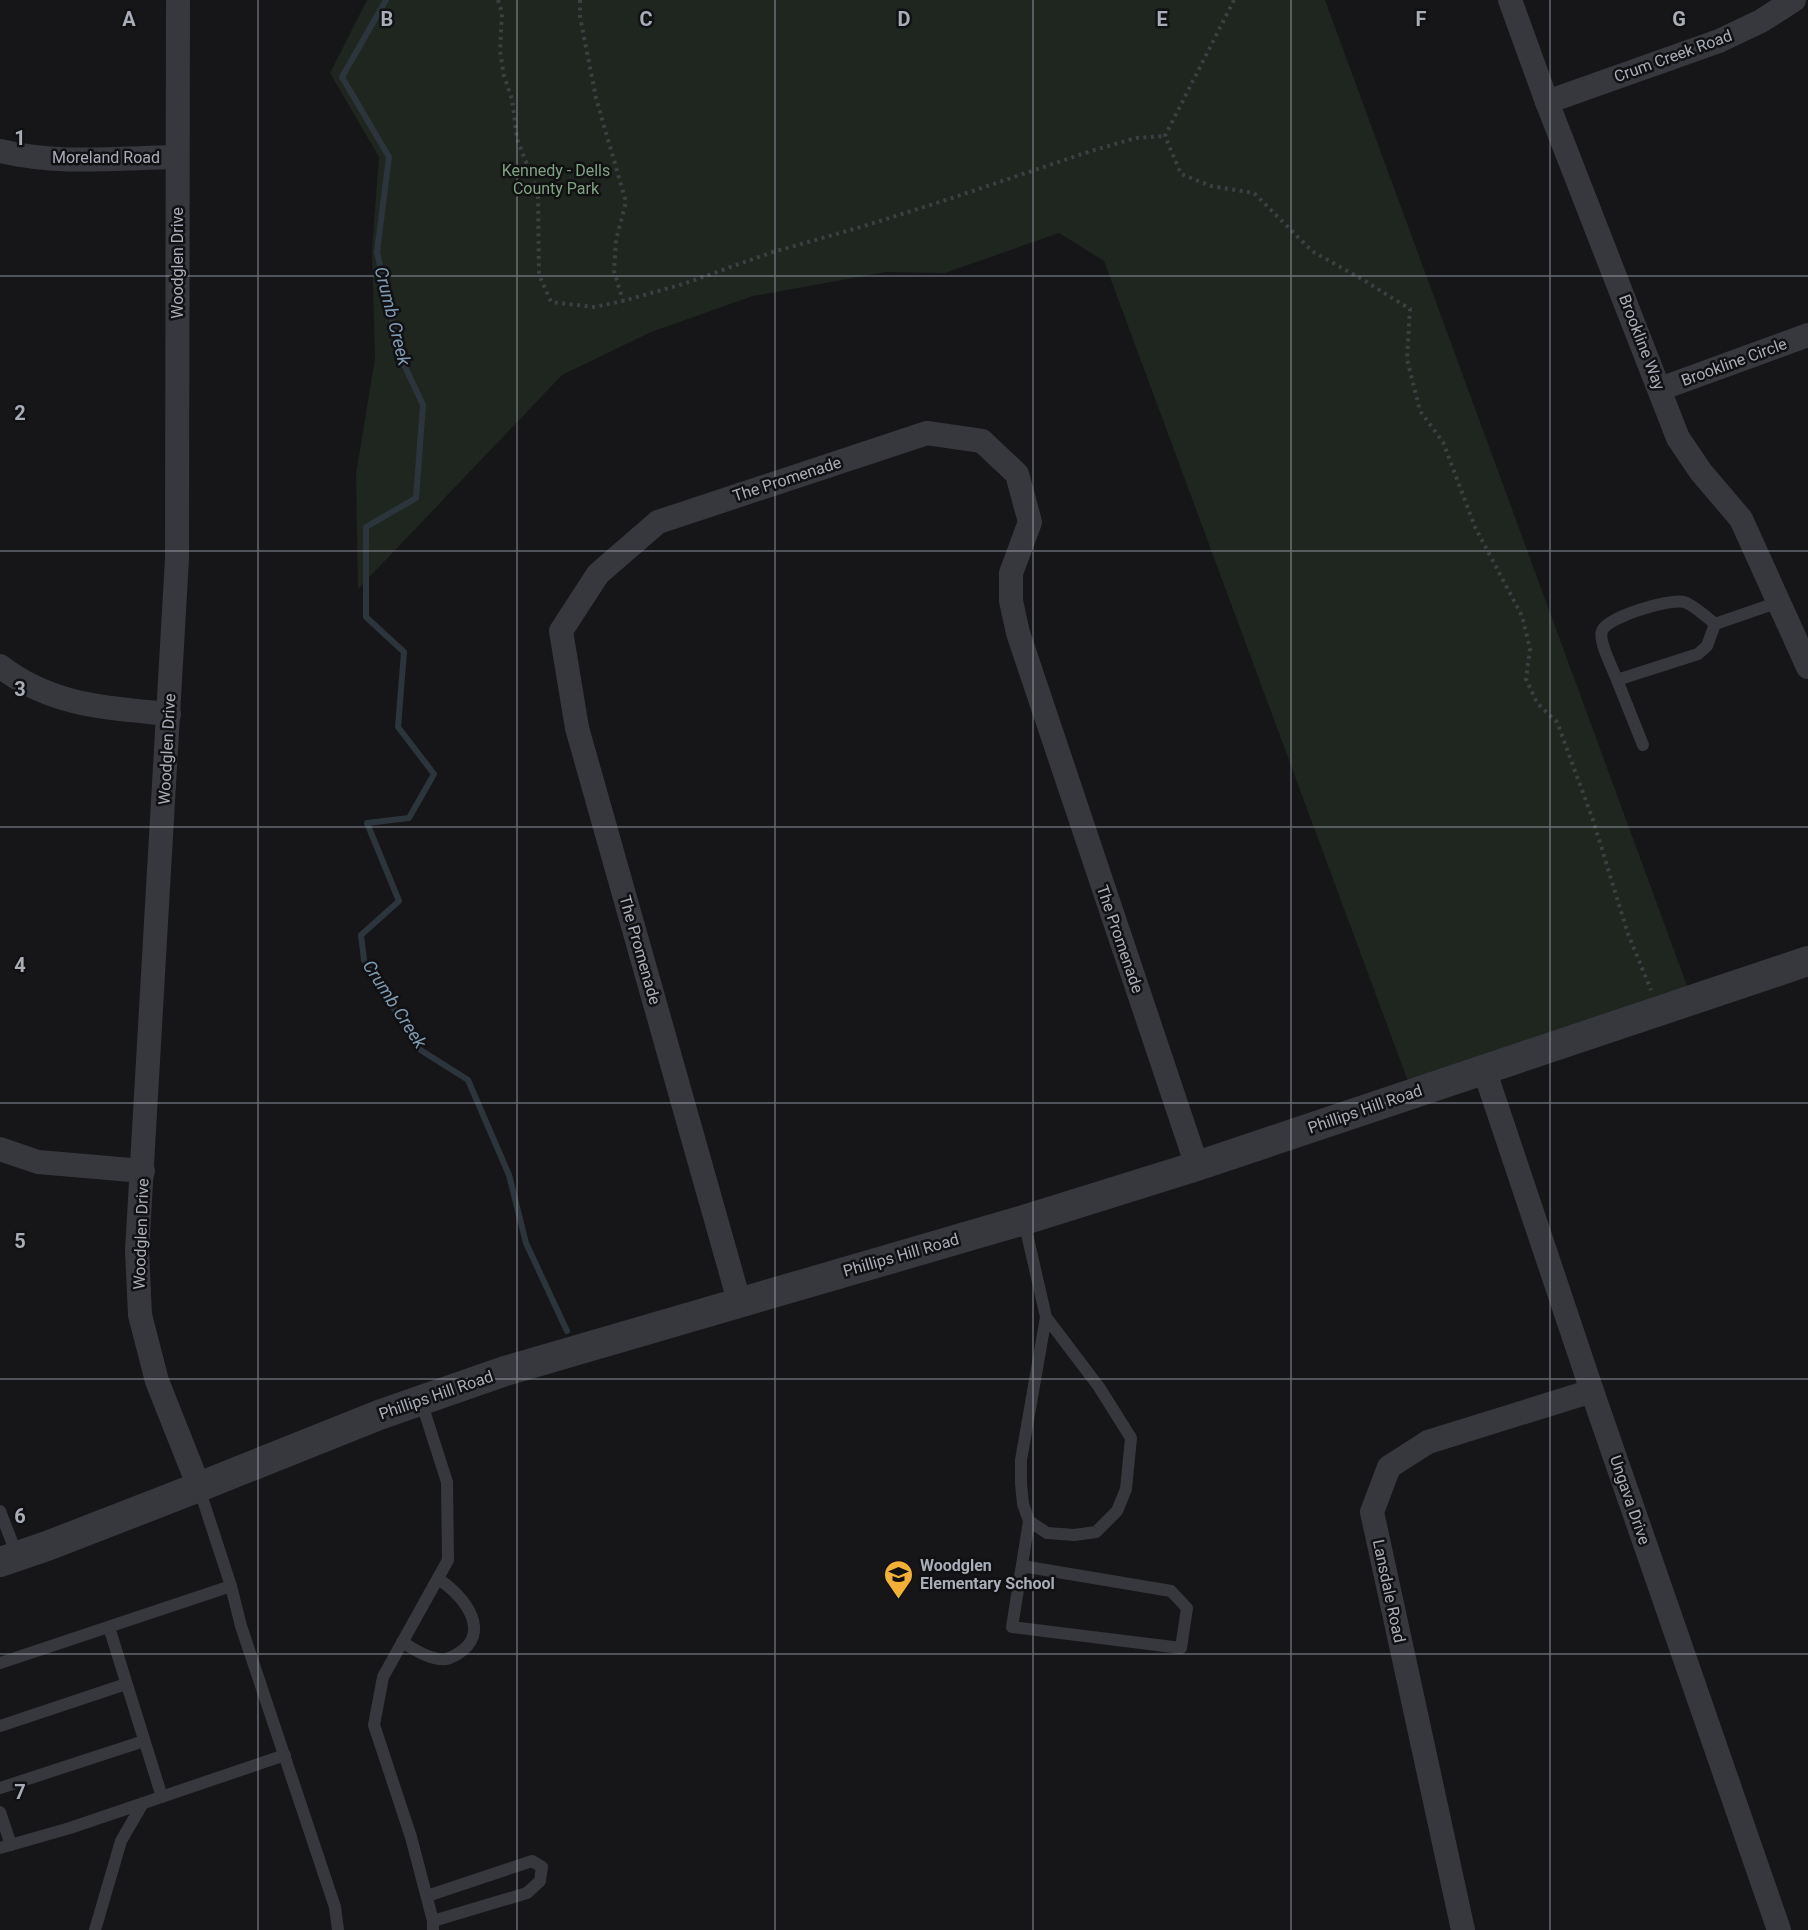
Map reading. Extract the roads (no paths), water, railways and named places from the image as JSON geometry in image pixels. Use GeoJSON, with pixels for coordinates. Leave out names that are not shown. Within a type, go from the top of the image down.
{"type":"FeatureCollection","features":[{"type":"Feature","properties":{"kind":"street","name":"Woodglen Drive"},"geometry":{"type":"LineString","coordinates":[[178,0],[177,559],[137,1251],[140,1315],[157,1381],[199,1487]]}},
{"type":"Feature","properties":{"kind":"street","name":"Brookline Way"},"geometry":{"type":"LineString","coordinates":[[1510,0],[1547,102],[1678,438],[1701,472],[1741,519],[1808,666]]}},
{"type":"Feature","properties":{"kind":"street","name":"Crum Creek Road"},"geometry":{"type":"LineString","coordinates":[[1547,102],[1719,41],[1761,21],[1794,0]]}},
{"type":"Feature","properties":{"kind":"street","name":"Moreland Road"},"geometry":{"type":"LineString","coordinates":[[0,151],[21,156],[67,159],[177,157]]}},
{"type":"Feature","properties":{"kind":"street","name":"Brookline Circle"},"geometry":{"type":"LineString","coordinates":[[1660,389],[1808,335]]}},
{"type":"Feature","properties":{"kind":"street","name":"The Promenade"},"geometry":{"type":"LineString","coordinates":[[740,1301],[577,728],[561,631],[598,574],[658,522],[927,433],[982,441],[1017,474],[1030,522],[1011,573],[1011,601],[1018,633],[1197,1166]]}},
{"type":"Feature","properties":{"kind":"street"},"geometry":{"type":"LineString","coordinates":[[0,666],[49,695],[94,707],[169,714]]}},
{"type":"Feature","properties":{"kind":"street","name":"Phillips Hill Road"},"geometry":{"type":"LineString","coordinates":[[9,1559],[199,1487],[379,1414],[505,1371],[1023,1220],[1197,1166],[1660,1010],[1807,965]]}},
{"type":"Feature","properties":{"kind":"street","name":"Ungava Drive"},"geometry":{"type":"LineString","coordinates":[[1484,1069],[1592,1391],[1779,1930]]}},
{"type":"Feature","properties":{"kind":"street"},"geometry":{"type":"LineString","coordinates":[[0,1149],[38,1162],[143,1172]]}},
{"type":"Feature","properties":{"kind":"street","name":"Lansdale Road"},"geometry":{"type":"LineString","coordinates":[[1463,1930],[1372,1512],[1389,1467],[1428,1442],[1592,1391]]}},
{"type":"Feature","properties":{"kind":"lane"},"geometry":{"type":"LineString","coordinates":[[1643,745],[1602,640],[1602,631],[1606,625],[1626,615],[1663,603],[1685,602],[1715,624]]}},
{"type":"Feature","properties":{"kind":"lane"},"geometry":{"type":"LineString","coordinates":[[1715,624],[1779,602]]}},
{"type":"Feature","properties":{"kind":"lane"},"geometry":{"type":"LineString","coordinates":[[1617,680],[1698,654],[1707,646],[1715,624]]}},
{"type":"Feature","properties":{"kind":"lane"},"geometry":{"type":"LineString","coordinates":[[1022,1566],[1171,1591],[1187,1608],[1181,1648],[1012,1627],[1029,1521],[1023,1504],[1021,1460],[1046,1317],[1023,1220]]}},
{"type":"Feature","properties":{"kind":"lane"},"geometry":{"type":"LineString","coordinates":[[1029,1521],[1047,1533],[1074,1535],[1096,1532],[1117,1511],[1126,1489],[1130,1458],[1131,1438],[1126,1429],[1099,1387],[1046,1317]]}},
{"type":"Feature","properties":{"kind":"lane"},"geometry":{"type":"LineString","coordinates":[[421,1400],[447,1482],[448,1560],[383,1677],[374,1725],[411,1837],[433,1925],[527,1893],[540,1881],[542,1867],[532,1861],[427,1896]]}},
{"type":"Feature","properties":{"kind":"lane"},"geometry":{"type":"LineString","coordinates":[[199,1487],[231,1586],[241,1626],[334,1908],[338,1930]]}},
{"type":"Feature","properties":{"kind":"lane"},"geometry":{"type":"LineString","coordinates":[[0,1511],[9,1559]]}},
{"type":"Feature","properties":{"kind":"lane"},"geometry":{"type":"LineString","coordinates":[[402,1642],[426,1655],[444,1659],[458,1654],[471,1643],[474,1635],[470,1613],[465,1602],[448,1585],[438,1579]]}},
{"type":"Feature","properties":{"kind":"lane"},"geometry":{"type":"LineString","coordinates":[[0,1663],[231,1586]]}},
{"type":"Feature","properties":{"kind":"lane"},"geometry":{"type":"LineString","coordinates":[[109,1627],[162,1797]]}},
{"type":"Feature","properties":{"kind":"lane"},"geometry":{"type":"LineString","coordinates":[[0,1726],[126,1684]]}},
{"type":"Feature","properties":{"kind":"lane"},"geometry":{"type":"LineString","coordinates":[[0,1788],[144,1741]]}},
{"type":"Feature","properties":{"kind":"lane"},"geometry":{"type":"LineString","coordinates":[[0,1812],[5,1847],[70,1828],[285,1755]]}},
{"type":"Feature","properties":{"kind":"lane"},"geometry":{"type":"LineString","coordinates":[[95,1930],[121,1841],[143,1803]]}},
{"type":"Feature","properties":{"kind":"waterway","name":"Crumb Creek"},"geometry":{"type":"LineString","coordinates":[[386,0],[342,77],[389,157],[377,252],[400,356],[423,405],[416,498],[366,527],[366,617],[404,652],[398,727],[434,774],[409,818],[367,823],[399,901],[361,935],[364,960],[419,1049],[468,1080],[509,1175],[526,1243],[567,1331]]}},
{"type":"Feature","properties":{"kind":"place","name":"Woodglen Elementary School"},"geometry":{"type":"Point","coordinates":[899,1600]}},
{"type":"Feature","properties":{"kind":"park label","name":"Kennedy - Dells County Park"},"geometry":{"type":"Point","coordinates":[556,179]}}]}
